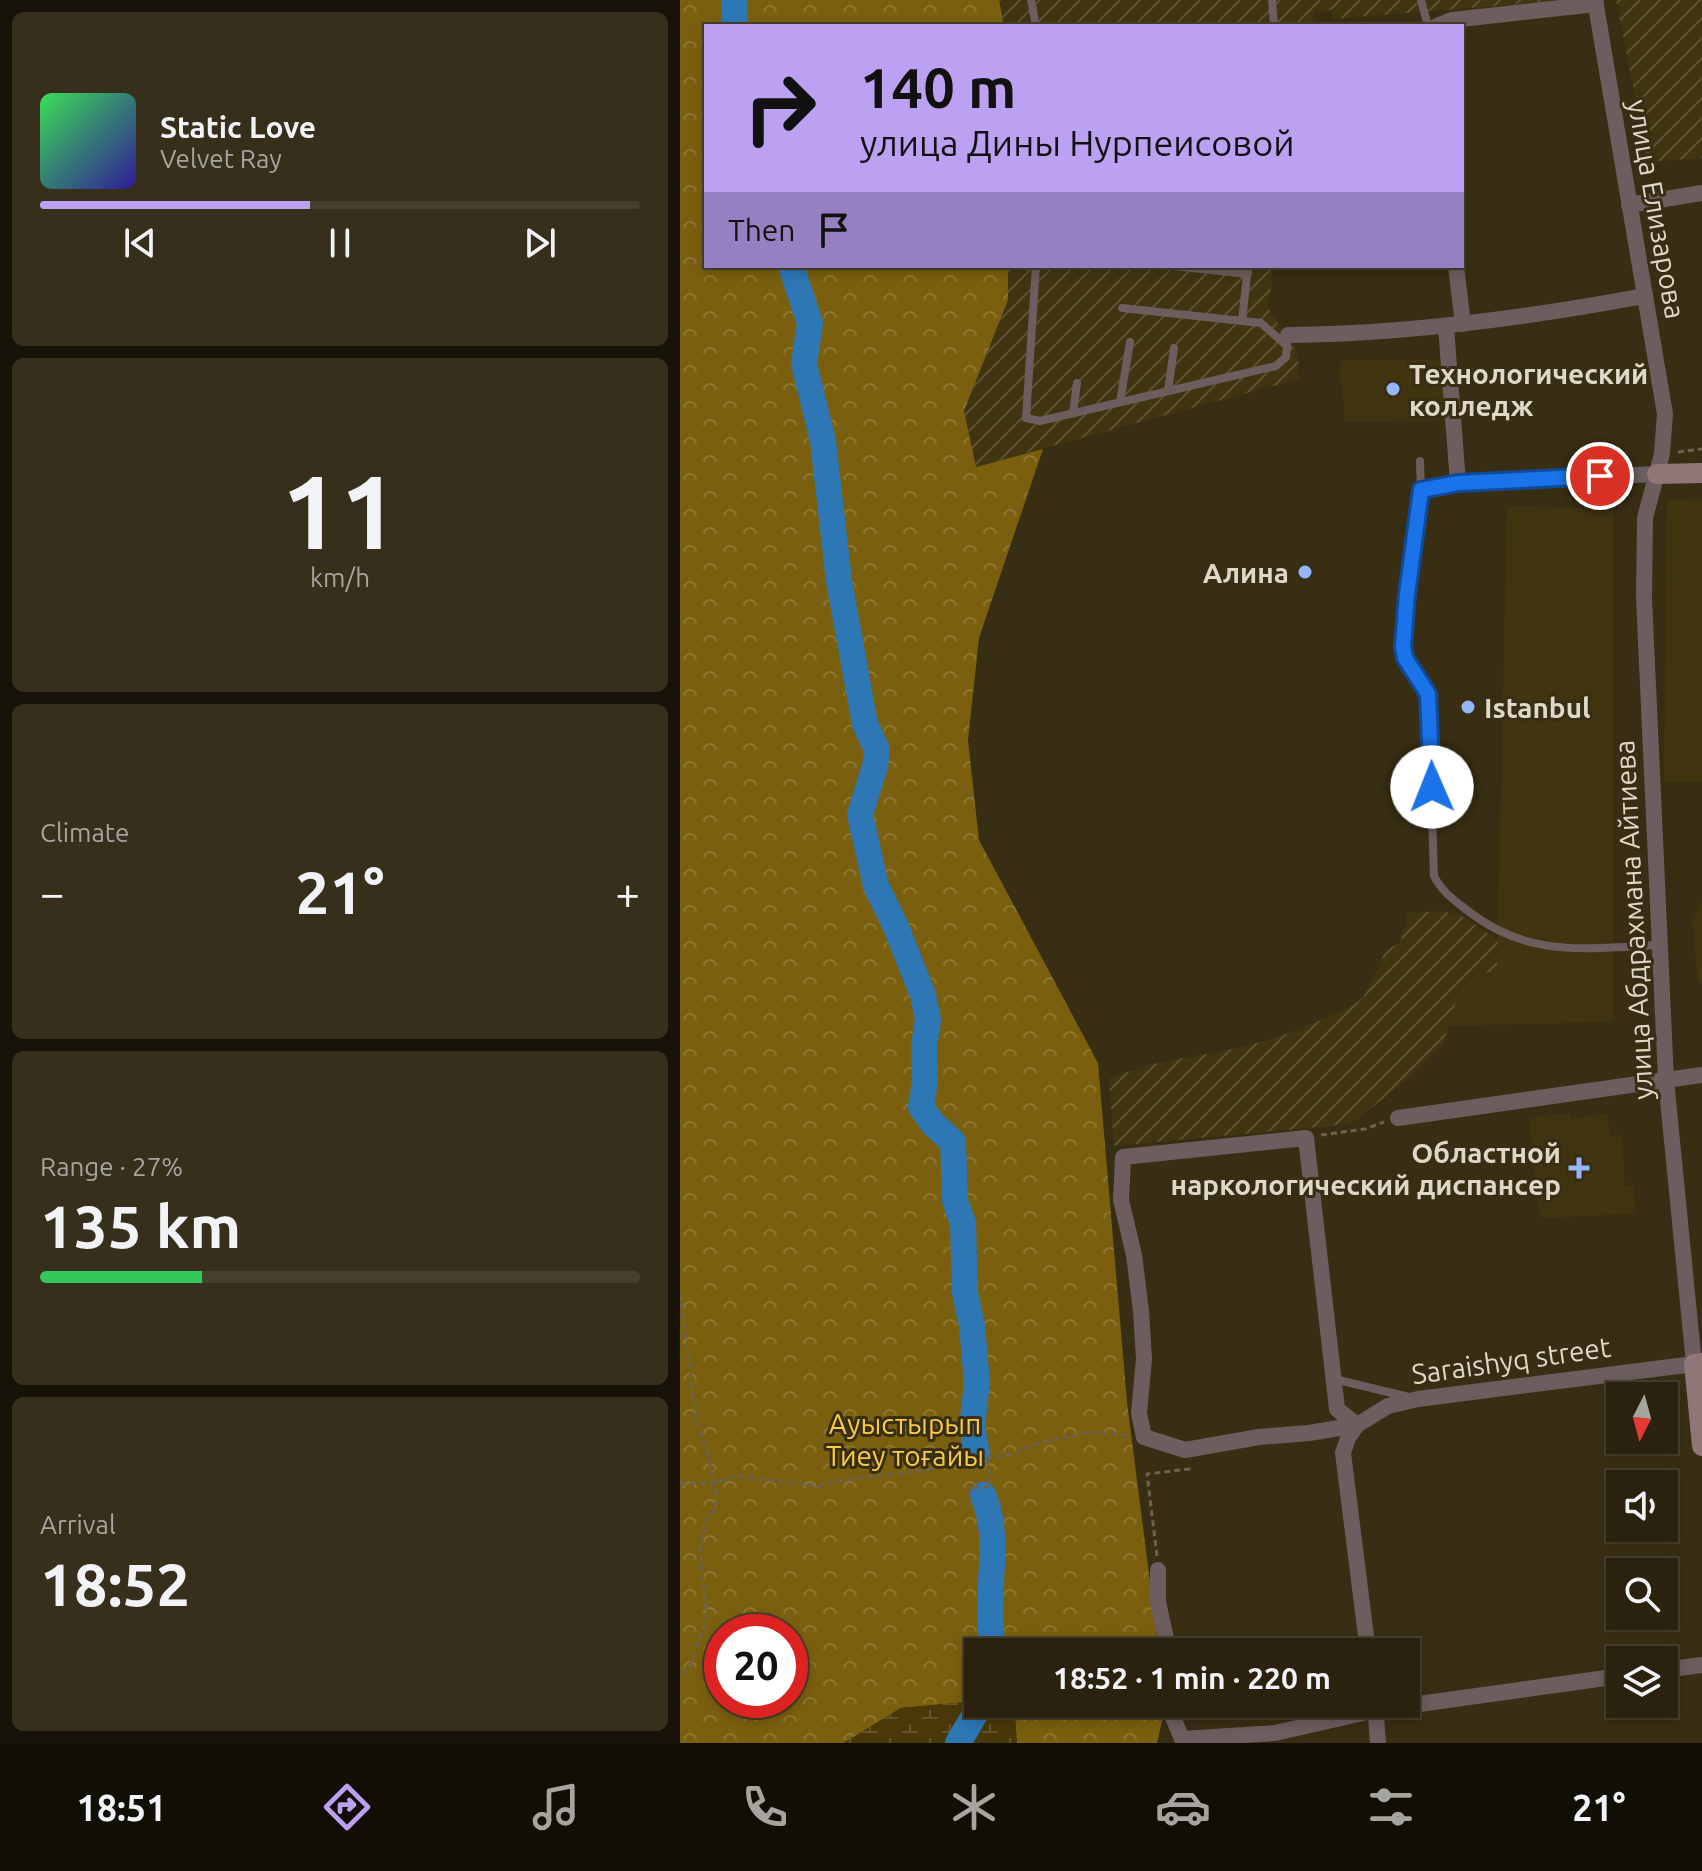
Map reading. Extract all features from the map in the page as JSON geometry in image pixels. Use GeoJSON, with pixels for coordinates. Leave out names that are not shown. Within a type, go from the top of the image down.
{"type":"FeatureCollection","features":[{"type":"Feature","properties":{"kind":"street"},"geometry":{"type":"LineString","coordinates":[[1442,24],[1452,20],[1595,2]]}},
{"type":"Feature","properties":{"kind":"street","name":"улица Елизарова"},"geometry":{"type":"LineString","coordinates":[[1595,2],[1665,414],[1660,464]]}},
{"type":"Feature","properties":{"kind":"street"},"geometry":{"type":"LineString","coordinates":[[1629,205],[1702,193]]}},
{"type":"Feature","properties":{"kind":"street"},"geometry":{"type":"LineString","coordinates":[[1456,268],[1454,326],[1458,483],[1660,464],[1702,473]]}},
{"type":"Feature","properties":{"kind":"street"},"geometry":{"type":"LineString","coordinates":[[1287,340],[1454,326],[1644,296]]}},
{"type":"Feature","properties":{"kind":"street","name":"улица Абдрахмана Айтиева"},"geometry":{"type":"LineString","coordinates":[[1660,464],[1645,518],[1644,598],[1666,1080],[1698,1364]]}},
{"type":"Feature","properties":{"kind":"street"},"geometry":{"type":"LineString","coordinates":[[1398,1118],[1702,1075]]}},
{"type":"Feature","properties":{"kind":"street"},"geometry":{"type":"LineString","coordinates":[[1144,1437],[1139,1413],[1144,1359],[1141,1311],[1134,1255],[1121,1200],[1123,1157],[1306,1138],[1337,1409],[1357,1425],[1343,1453],[1366,1638]]}},
{"type":"Feature","properties":{"kind":"street"},"geometry":{"type":"LineString","coordinates":[[1698,1364],[1702,1446]]}},
{"type":"Feature","properties":{"kind":"street","name":"Saraishyq street"},"geometry":{"type":"LineString","coordinates":[[1144,1437],[1185,1450],[1357,1425],[1388,1406],[1418,1399],[1698,1364]]}},
{"type":"Feature","properties":{"kind":"street"},"geometry":{"type":"LineString","coordinates":[[1158,1570],[1158,1602],[1166,1638]]}},
{"type":"Feature","properties":{"kind":"street"},"geometry":{"type":"LineString","coordinates":[[1678,1668],[1702,1665]]}},
{"type":"Feature","properties":{"kind":"street"},"geometry":{"type":"LineString","coordinates":[[1420,1701],[1606,1678]]}},
{"type":"Feature","properties":{"kind":"street"},"geometry":{"type":"LineString","coordinates":[[1173,1718],[1182,1739],[1275,1733],[1333,1718]]}},
{"type":"Feature","properties":{"kind":"street"},"geometry":{"type":"LineString","coordinates":[[1376,1718],[1378,1743]]}},
{"type":"Feature","properties":{"kind":"lane"},"geometry":{"type":"LineString","coordinates":[[1031,0],[1036,24]]}},
{"type":"Feature","properties":{"kind":"lane"},"geometry":{"type":"LineString","coordinates":[[1272,0],[1274,24]]}},
{"type":"Feature","properties":{"kind":"lane"},"geometry":{"type":"LineString","coordinates":[[1421,0],[1427,24]]}},
{"type":"Feature","properties":{"kind":"lane"},"geometry":{"type":"LineString","coordinates":[[1036,268],[1026,418],[1040,421],[1276,366],[1286,357],[1287,340],[1261,323],[1122,308]]}},
{"type":"Feature","properties":{"kind":"lane"},"geometry":{"type":"LineString","coordinates":[[1210,268],[1248,270],[1242,321]]}},
{"type":"Feature","properties":{"kind":"lane"},"geometry":{"type":"LineString","coordinates":[[1120,402],[1130,342]]}},
{"type":"Feature","properties":{"kind":"lane"},"geometry":{"type":"LineString","coordinates":[[1168,391],[1174,348]]}},
{"type":"Feature","properties":{"kind":"lane"},"geometry":{"type":"LineString","coordinates":[[1073,413],[1077,383]]}},
{"type":"Feature","properties":{"kind":"lane"},"geometry":{"type":"LineString","coordinates":[[1420,461],[1421,490],[1403,646],[1405,658],[1428,694],[1434,876],[1441,890],[1483,923],[1509,937],[1536,945],[1591,948],[1659,945]]}},
{"type":"Feature","properties":{"kind":"lane"},"geometry":{"type":"LineString","coordinates":[[1421,490],[1458,483]]}},
{"type":"Feature","properties":{"kind":"lane"},"geometry":{"type":"LineString","coordinates":[[1334,1379],[1418,1399]]}},
{"type":"Feature","properties":{"kind":"path"},"geometry":{"type":"LineString","coordinates":[[1660,464],[1702,449]]}},
{"type":"Feature","properties":{"kind":"path"},"geometry":{"type":"LineString","coordinates":[[1306,1138],[1365,1129],[1398,1118]]}},
{"type":"Feature","properties":{"kind":"path"},"geometry":{"type":"LineString","coordinates":[[680,1293],[696,1418],[716,1483],[716,1508],[705,1522],[700,1551],[707,1619],[690,1665],[680,1677]]}},
{"type":"Feature","properties":{"kind":"path"},"geometry":{"type":"LineString","coordinates":[[680,1483],[716,1483],[735,1476],[818,1486],[987,1459],[1012,1454],[1042,1442],[1090,1432],[1144,1437]]}},
{"type":"Feature","properties":{"kind":"path"},"geometry":{"type":"LineString","coordinates":[[1158,1570],[1147,1474],[1189,1469],[1185,1450]]}},
{"type":"Feature","properties":{"kind":"path"},"geometry":{"type":"LineString","coordinates":[[973,1488],[991,1486],[987,1459]]}},
{"type":"Feature","properties":{"kind":"shaded area"},"geometry":{"type":"Polygon","coordinates":[[[999,0],[1568,0],[1333,19],[1332,10],[1315,12],[1316,24],[1004,24],[999,0]]]}},
{"type":"Feature","properties":{"kind":"shaded area"},"geometry":{"type":"Polygon","coordinates":[[[1616,0],[1702,0],[1702,158],[1648,162],[1616,0]]]}},
{"type":"Feature","properties":{"kind":"shaded area"},"geometry":{"type":"Polygon","coordinates":[[[1008,268],[1274,268],[1268,308],[1298,354],[1299,379],[976,467],[964,411],[1008,300],[1008,268]]]}},
{"type":"Feature","properties":{"kind":"shaded area","name":"Технологический колледж"},"geometry":{"type":"Polygon","coordinates":[[[1341,360],[1442,360],[1447,420],[1344,422],[1339,377],[1341,360]]]}},
{"type":"Feature","properties":{"kind":"shaded area"},"geometry":{"type":"Polygon","coordinates":[[[1702,499],[1702,782],[1664,783],[1667,500],[1702,499]]]}},
{"type":"Feature","properties":{"kind":"shaded area"},"geometry":{"type":"Polygon","coordinates":[[[1507,506],[1613,509],[1613,1022],[1448,1026],[1462,982],[1497,968],[1507,506]]]}},
{"type":"Feature","properties":{"kind":"shaded area"},"geometry":{"type":"Polygon","coordinates":[[[1702,901],[1702,981],[1698,982],[1692,922],[1702,901]]]}},
{"type":"Feature","properties":{"kind":"shaded area"},"geometry":{"type":"Polygon","coordinates":[[[1440,911],[1460,915],[1498,940],[1497,969],[1462,982],[1443,1045],[1410,1077],[1351,1124],[1114,1146],[1109,1078],[1148,1065],[1247,1046],[1295,1031],[1346,1009],[1363,998],[1386,950],[1400,943],[1408,913],[1440,911]]]}},
{"type":"Feature","properties":{"kind":"shaded area","name":"Областной наркологический диспансер"},"geometry":{"type":"Polygon","coordinates":[[[1570,1113],[1571,1118],[1608,1114],[1610,1136],[1622,1135],[1625,1186],[1634,1185],[1636,1214],[1540,1218],[1529,1117],[1570,1113]]]}},
{"type":"Feature","properties":{"kind":"green space","name":"Ауыстырып Тиеу тоғайы"},"geometry":{"type":"Polygon","coordinates":[[[680,0],[999,0],[1004,24],[704,24],[704,268],[1008,268],[1008,300],[964,411],[976,467],[1043,449],[979,638],[968,740],[979,840],[1098,1063],[1127,1402],[1157,1638],[964,1638],[964,1702],[901,1708],[844,1743],[680,1743],[680,0]]]}},
{"type":"Feature","properties":{"kind":"green space"},"geometry":{"type":"Polygon","coordinates":[[[964,1702],[964,1718],[1015,1718],[1017,1743],[844,1743],[901,1708],[964,1702]]]}},
{"type":"Feature","properties":{"kind":"green space"},"geometry":{"type":"Polygon","coordinates":[[[1015,1718],[1163,1718],[1157,1743],[1017,1743],[1015,1718]]]}},
{"type":"Feature","properties":{"kind":"waterway"},"geometry":{"type":"LineString","coordinates":[[734,0],[735,24]]}},
{"type":"Feature","properties":{"kind":"waterway"},"geometry":{"type":"LineString","coordinates":[[792,268],[810,323],[804,364],[823,441],[839,581],[865,724],[877,750],[860,815],[876,886],[923,995],[928,1020],[921,1107],[933,1124],[953,1142],[955,1201],[963,1223],[965,1293],[972,1326],[977,1383],[972,1426],[977,1455]]}},
{"type":"Feature","properties":{"kind":"waterway"},"geometry":{"type":"LineString","coordinates":[[983,1495],[992,1537],[992,1638]]}},
{"type":"Feature","properties":{"kind":"waterway"},"geometry":{"type":"LineString","coordinates":[[958,1743],[973,1718]]}},
{"type":"Feature","properties":{"kind":"place","name":"Технологический колледж"},"geometry":{"type":"Point","coordinates":[1393,389]}},
{"type":"Feature","properties":{"kind":"place","name":"Алина"},"geometry":{"type":"Point","coordinates":[1305,572]}},
{"type":"Feature","properties":{"kind":"place","name":"Istanbul"},"geometry":{"type":"Point","coordinates":[1468,707]}},
{"type":"Feature","properties":{"kind":"place","name":"Областной наркологический диспансер"},"geometry":{"type":"Point","coordinates":[1579,1168]}},
{"type":"Feature","properties":{"kind":"route"},"geometry":{"type":"LineString","coordinates":[[1432,787],[1428,694],[1405,658],[1403,646],[1421,490],[1458,483],[1600,476]]}}]}
